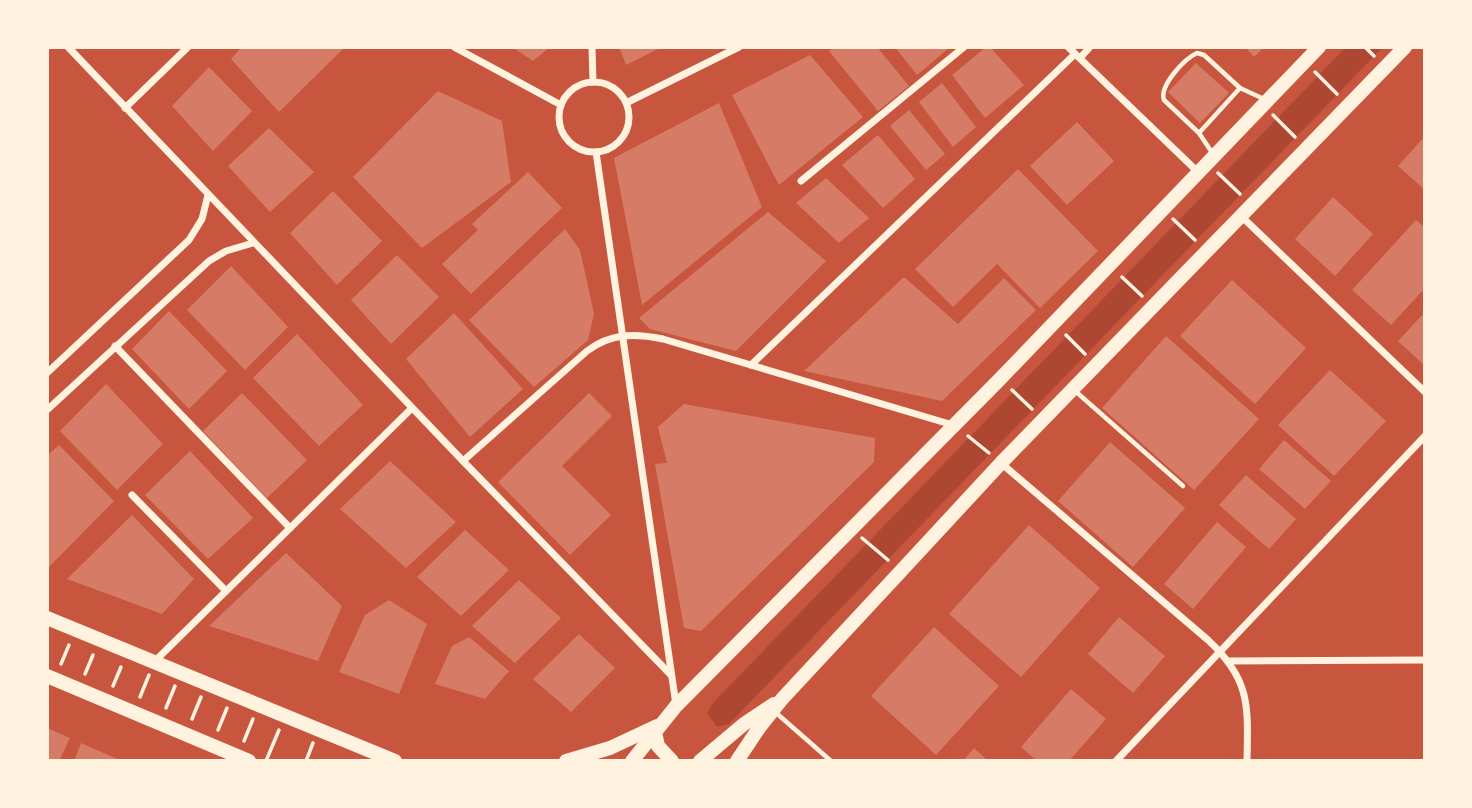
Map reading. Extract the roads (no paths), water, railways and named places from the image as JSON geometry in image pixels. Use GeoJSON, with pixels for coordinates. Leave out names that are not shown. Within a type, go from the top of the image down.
{"type":"FeatureCollection","features":[{"type":"Feature","properties":{"kind":"main road"},"geometry":{"type":"LineString","coordinates":[[632,761],[676,706],[1000,379],[1319,47]]}},
{"type":"Feature","properties":{"kind":"main road"},"geometry":{"type":"LineString","coordinates":[[737,761],[746,754],[778,705],[1001,463],[1405,47]]}},
{"type":"Feature","properties":{"kind":"main road"},"geometry":{"type":"LineString","coordinates":[[47,618],[390,758],[404,761]]}},
{"type":"Feature","properties":{"kind":"main road"},"geometry":{"type":"LineString","coordinates":[[51,677],[244,758]]}},
{"type":"Feature","properties":{"kind":"main road"},"geometry":{"type":"LineString","coordinates":[[700,761],[744,724],[778,705]]}},
{"type":"Feature","properties":{"kind":"main road"},"geometry":{"type":"LineString","coordinates":[[566,761],[610,748],[658,728]]}},
{"type":"Feature","properties":{"kind":"main road"},"geometry":{"type":"LineString","coordinates":[[658,728],[658,747],[672,761]]}},
{"type":"Feature","properties":{"kind":"street"},"geometry":{"type":"LineString","coordinates":[[68,47],[253,243],[671,675]]}},
{"type":"Feature","properties":{"kind":"street"},"geometry":{"type":"LineString","coordinates":[[125,108],[188,47]]}},
{"type":"Feature","properties":{"kind":"street"},"geometry":{"type":"LineString","coordinates":[[454,47],[561,105]]}},
{"type":"Feature","properties":{"kind":"street"},"geometry":{"type":"LineString","coordinates":[[592,47],[593,82]]}},
{"type":"Feature","properties":{"kind":"street"},"geometry":{"type":"LineString","coordinates":[[626,103],[739,47]]}},
{"type":"Feature","properties":{"kind":"street"},"geometry":{"type":"LineString","coordinates":[[801,181],[964,47]]}},
{"type":"Feature","properties":{"kind":"street"},"geometry":{"type":"LineString","coordinates":[[1068,47],[1207,164]]}},
{"type":"Feature","properties":{"kind":"street"},"geometry":{"type":"LineString","coordinates":[[751,365],[1077,56],[1090,47]]}},
{"type":"Feature","properties":{"kind":"street"},"geometry":{"type":"LineString","coordinates":[[593,82],[616,90],[626,103],[628,122],[621,139],[605,150],[596,152],[577,147],[563,134],[559,115],[561,105],[570,92],[593,82]]}},
{"type":"Feature","properties":{"kind":"street"},"geometry":{"type":"LineString","coordinates":[[596,152],[676,706]]}},
{"type":"Feature","properties":{"kind":"street"},"geometry":{"type":"LineString","coordinates":[[47,373],[189,240],[202,219],[208,195]]}},
{"type":"Feature","properties":{"kind":"street"},"geometry":{"type":"LineString","coordinates":[[1246,211],[1425,392]]}},
{"type":"Feature","properties":{"kind":"street"},"geometry":{"type":"LineString","coordinates":[[47,410],[209,261],[226,251],[253,243]]}},
{"type":"Feature","properties":{"kind":"street"},"geometry":{"type":"LineString","coordinates":[[463,461],[587,351],[603,341],[622,335],[663,339],[955,425]]}},
{"type":"Feature","properties":{"kind":"street"},"geometry":{"type":"LineString","coordinates":[[115,346],[290,528]]}},
{"type":"Feature","properties":{"kind":"street"},"geometry":{"type":"LineString","coordinates":[[155,662],[412,408]]}},
{"type":"Feature","properties":{"kind":"street"},"geometry":{"type":"LineString","coordinates":[[1116,761],[1425,436]]}},
{"type":"Feature","properties":{"kind":"street"},"geometry":{"type":"LineString","coordinates":[[1001,463],[1228,661],[1237,674],[1246,704],[1247,761]]}},
{"type":"Feature","properties":{"kind":"street"},"geometry":{"type":"LineString","coordinates":[[132,495],[226,591]]}},
{"type":"Feature","properties":{"kind":"street"},"geometry":{"type":"LineString","coordinates":[[1228,661],[1425,660]]}},
{"type":"Feature","properties":{"kind":"lane"},"geometry":{"type":"LineString","coordinates":[[1207,164],[1209,146],[1162,95],[1164,85],[1190,56],[1196,53],[1204,55],[1240,88],[1266,103]]}},
{"type":"Feature","properties":{"kind":"lane"},"geometry":{"type":"LineString","coordinates":[[1199,133],[1240,88]]}},
{"type":"Feature","properties":{"kind":"lane"},"geometry":{"type":"LineString","coordinates":[[1073,390],[1183,486]]}},
{"type":"Feature","properties":{"kind":"lane"},"geometry":{"type":"LineString","coordinates":[[778,705],[828,760]]}}]}
